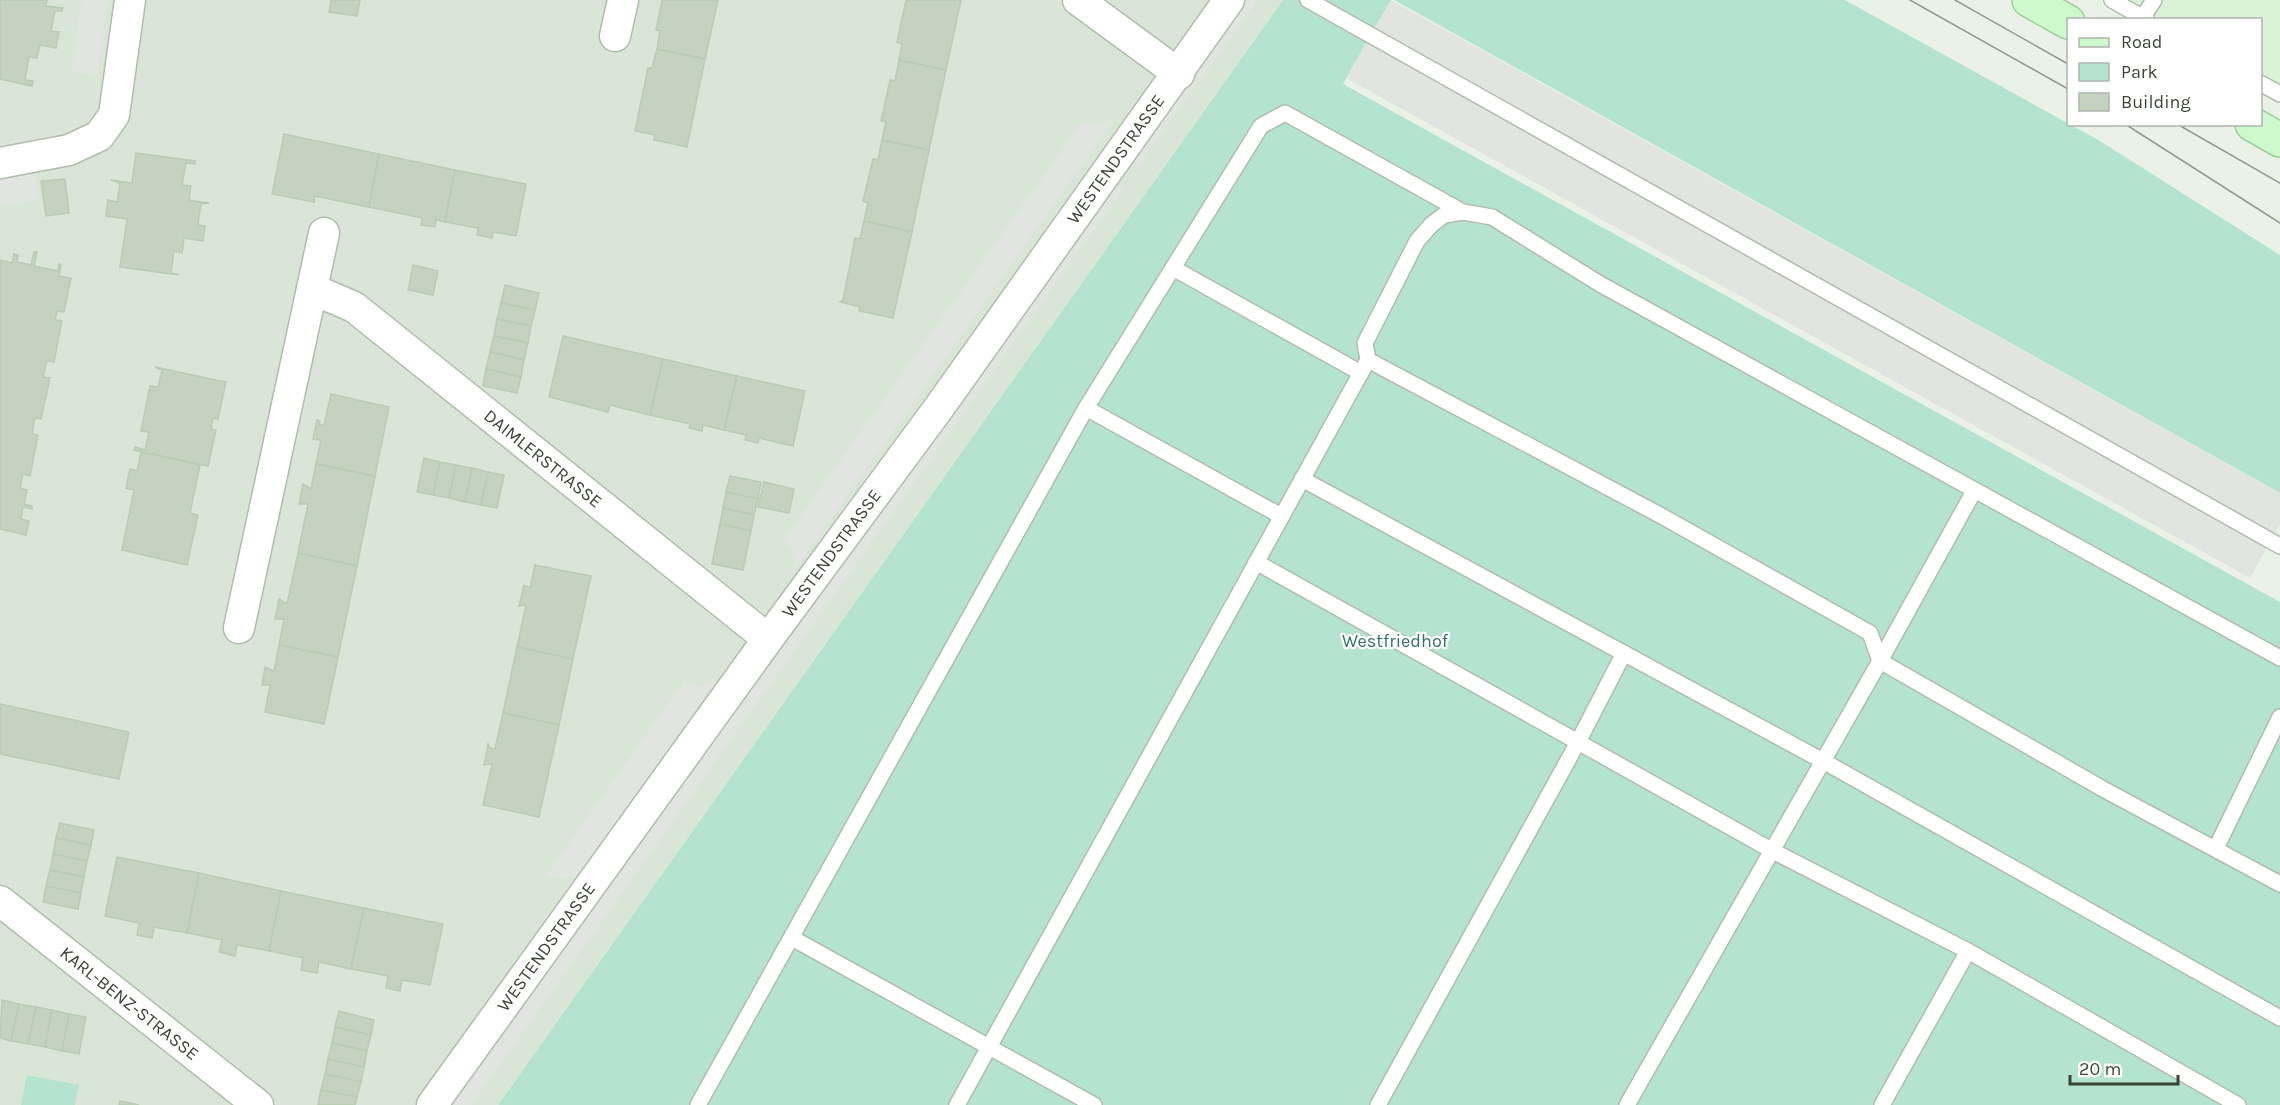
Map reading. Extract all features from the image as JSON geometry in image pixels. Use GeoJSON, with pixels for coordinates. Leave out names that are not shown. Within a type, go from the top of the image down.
{"type":"FeatureCollection","features":[{"type":"Feature","properties":{"kind":"main road"},"geometry":{"type":"LineString","coordinates":[[2030,0],[2067,21]]}},
{"type":"Feature","properties":{"kind":"street"},"geometry":{"type":"LineString","coordinates":[[0,163],[69,150],[99,136],[114,115],[130,0]]}},
{"type":"Feature","properties":{"kind":"street"},"geometry":{"type":"LineString","coordinates":[[615,36],[623,0]]}},
{"type":"Feature","properties":{"kind":"street"},"geometry":{"type":"LineString","coordinates":[[1078,0],[1179,74]]}},
{"type":"Feature","properties":{"kind":"street","name":"WESTENDSTRASSE"},"geometry":{"type":"LineString","coordinates":[[432,1105],[768,639],[938,409],[1179,74],[1229,0]]}},
{"type":"Feature","properties":{"kind":"street"},"geometry":{"type":"LineString","coordinates":[[239,628],[324,233]]}},
{"type":"Feature","properties":{"kind":"street","name":"DAIMLERSTRASSE"},"geometry":{"type":"LineString","coordinates":[[312,289],[354,307],[768,639]]}},
{"type":"Feature","properties":{"kind":"street","name":"KARL-BENZ-STRASSE"},"geometry":{"type":"LineString","coordinates":[[0,902],[258,1105]]}},
{"type":"Feature","properties":{"kind":"lane"},"geometry":{"type":"LineString","coordinates":[[1308,0],[2280,546]]}},
{"type":"Feature","properties":{"kind":"lane"},"geometry":{"type":"LineString","coordinates":[[2112,0],[2142,18]]}},
{"type":"Feature","properties":{"kind":"lane"},"geometry":{"type":"LineString","coordinates":[[2145,18],[2154,0]]}},
{"type":"Feature","properties":{"kind":"lane"},"geometry":{"type":"LineString","coordinates":[[2262,84],[2280,93]]}},
{"type":"Feature","properties":{"kind":"lane"},"geometry":{"type":"LineString","coordinates":[[698,1105],[1086,408],[1261,126],[1285,113],[1463,212]]}},
{"type":"Feature","properties":{"kind":"lane"},"geometry":{"type":"LineString","coordinates":[[957,1105],[1365,366],[1365,343],[1418,241],[1431,225],[1444,215],[1463,212],[1492,217],[1600,284],[1974,491],[2032,520],[2187,609],[2280,658]]}},
{"type":"Feature","properties":{"kind":"lane"},"geometry":{"type":"LineString","coordinates":[[1173,268],[1658,514],[1870,633],[1880,661],[2103,789],[2280,884]]}},
{"type":"Feature","properties":{"kind":"lane"},"geometry":{"type":"LineString","coordinates":[[1086,408],[1281,516]]}},
{"type":"Feature","properties":{"kind":"lane"},"geometry":{"type":"LineString","coordinates":[[1302,478],[1823,761],[2280,1018]]}},
{"type":"Feature","properties":{"kind":"lane"},"geometry":{"type":"LineString","coordinates":[[1627,1105],[1773,851],[1974,491]]}},
{"type":"Feature","properties":{"kind":"lane"},"geometry":{"type":"LineString","coordinates":[[1256,562],[1773,851],[1968,951],[2238,1105]]}},
{"type":"Feature","properties":{"kind":"lane"},"geometry":{"type":"LineString","coordinates":[[1378,1105],[1578,742],[1624,653]]}},
{"type":"Feature","properties":{"kind":"lane"},"geometry":{"type":"LineString","coordinates":[[2216,848],[2280,717]]}},
{"type":"Feature","properties":{"kind":"lane"},"geometry":{"type":"LineString","coordinates":[[792,938],[1094,1105]]}},
{"type":"Feature","properties":{"kind":"lane"},"geometry":{"type":"LineString","coordinates":[[1882,1105],[1968,951]]}},
{"type":"Feature","properties":{"kind":"shaded area"},"geometry":{"type":"Polygon","coordinates":[[[0,0],[1283,0],[498,1105],[0,1105],[0,0]]]}},
{"type":"Feature","properties":{"kind":"shaded area"},"geometry":{"type":"Polygon","coordinates":[[[82,0],[108,0],[97,76],[71,72],[82,0]]]}},
{"type":"Feature","properties":{"kind":"shaded area"},"geometry":{"type":"Polygon","coordinates":[[[1250,0],[1258,0],[1137,167],[1126,160],[1241,4],[1250,0]]]}},
{"type":"Feature","properties":{"kind":"shaded area"},"geometry":{"type":"Polygon","coordinates":[[[1391,0],[2280,493],[2280,524],[2250,578],[1346,78],[1391,0]]]}},
{"type":"Feature","properties":{"kind":"shaded area"},"geometry":{"type":"Polygon","coordinates":[[[2129,0],[2280,0],[2280,84],[2262,74],[2262,18],[2162,18],[2129,0]]]}},
{"type":"Feature","properties":{"kind":"shaded area"},"geometry":{"type":"Polygon","coordinates":[[[1115,118],[793,572],[794,554],[784,539],[1082,122],[1099,125],[1115,118]]]}},
{"type":"Feature","properties":{"kind":"shaded area"},"geometry":{"type":"Polygon","coordinates":[[[35,174],[38,200],[0,206],[0,179],[35,174]]]}},
{"type":"Feature","properties":{"kind":"shaded area"},"geometry":{"type":"Polygon","coordinates":[[[1112,181],[1123,189],[471,1105],[454,1105],[1112,181]]]}},
{"type":"Feature","properties":{"kind":"shaded area"},"geometry":{"type":"Polygon","coordinates":[[[684,681],[700,687],[716,682],[576,878],[545,877],[684,681]]]}},
{"type":"Feature","properties":{"kind":"green space","name":"Westfriedhof"},"geometry":{"type":"Polygon","coordinates":[[[1283,0],[1391,0],[1343,84],[2280,602],[2280,1105],[498,1105],[1283,0]]]}},
{"type":"Feature","properties":{"kind":"green space"},"geometry":{"type":"Polygon","coordinates":[[[1394,0],[1845,0],[2067,123],[2067,126],[2073,126],[2100,141],[2280,255],[2280,493],[1394,0]]]}},
{"type":"Feature","properties":{"kind":"green space"},"geometry":{"type":"Polygon","coordinates":[[[27,1075],[79,1085],[75,1105],[21,1105],[27,1075]]]}},
{"type":"Feature","properties":{"kind":"building"},"geometry":{"type":"Polygon","coordinates":[[[0,0],[47,0],[46,6],[63,8],[62,11],[55,11],[51,31],[59,32],[56,48],[40,45],[37,58],[29,57],[25,80],[33,81],[32,86],[0,79],[0,0]]]}},
{"type":"Feature","properties":{"kind":"building"},"geometry":{"type":"Polygon","coordinates":[[[331,0],[360,0],[357,16],[329,12],[331,0]]]}},
{"type":"Feature","properties":{"kind":"building"},"geometry":{"type":"Polygon","coordinates":[[[662,0],[718,0],[705,59],[657,49],[660,31],[656,30],[662,0]]]}},
{"type":"Feature","properties":{"kind":"building"},"geometry":{"type":"Polygon","coordinates":[[[906,0],[961,0],[946,70],[899,60],[902,44],[897,42],[906,0]]]}},
{"type":"Feature","properties":{"kind":"building"},"geometry":{"type":"Polygon","coordinates":[[[657,49],[705,59],[687,147],[654,140],[655,135],[635,131],[648,68],[652,68],[657,49]]]}},
{"type":"Feature","properties":{"kind":"building"},"geometry":{"type":"Polygon","coordinates":[[[899,60],[946,70],[929,150],[882,140],[886,121],[881,121],[890,80],[895,81],[899,60]]]}},
{"type":"Feature","properties":{"kind":"building"},"geometry":{"type":"Polygon","coordinates":[[[284,134],[379,154],[369,207],[315,196],[314,202],[272,194],[284,134]]]}},
{"type":"Feature","properties":{"kind":"building"},"geometry":{"type":"Polygon","coordinates":[[[882,140],[929,150],[912,232],[864,221],[868,203],[863,201],[873,159],[878,160],[882,140]]]}},
{"type":"Feature","properties":{"kind":"building"},"geometry":{"type":"Polygon","coordinates":[[[136,153],[195,161],[195,164],[186,163],[182,185],[191,186],[189,200],[209,203],[201,204],[198,225],[205,226],[203,241],[184,238],[182,253],[174,251],[171,273],[179,275],[120,267],[127,219],[106,216],[108,200],[117,202],[120,183],[111,180],[132,183],[136,153]]]}},
{"type":"Feature","properties":{"kind":"building"},"geometry":{"type":"Polygon","coordinates":[[[379,154],[455,170],[445,222],[436,220],[435,227],[421,225],[422,218],[369,207],[379,154]]]}},
{"type":"Feature","properties":{"kind":"building"},"geometry":{"type":"Polygon","coordinates":[[[455,170],[526,184],[516,236],[493,232],[492,238],[477,235],[478,228],[445,222],[455,170]]]}},
{"type":"Feature","properties":{"kind":"building"},"geometry":{"type":"Polygon","coordinates":[[[65,179],[69,213],[46,216],[41,181],[65,179]]]}},
{"type":"Feature","properties":{"kind":"building"},"geometry":{"type":"Polygon","coordinates":[[[864,221],[912,232],[893,318],[859,311],[860,307],[840,302],[843,300],[855,238],[860,239],[864,221]]]}},
{"type":"Feature","properties":{"kind":"building"},"geometry":{"type":"Polygon","coordinates":[[[34,252],[37,252],[34,266],[58,271],[59,264],[61,265],[59,276],[71,278],[64,312],[57,311],[55,320],[62,321],[54,362],[47,361],[43,377],[50,378],[41,419],[35,418],[32,434],[38,435],[30,476],[23,474],[20,488],[27,490],[24,504],[32,506],[32,509],[23,507],[21,519],[29,521],[26,535],[0,529],[0,260],[12,263],[14,254],[18,255],[17,262],[31,265],[34,252]]]}},
{"type":"Feature","properties":{"kind":"building"},"geometry":{"type":"Polygon","coordinates":[[[413,265],[438,271],[433,295],[408,290],[413,265]]]}},
{"type":"Feature","properties":{"kind":"building"},"geometry":{"type":"Polygon","coordinates":[[[505,285],[539,293],[535,310],[501,303],[505,285]]]}},
{"type":"Feature","properties":{"kind":"building"},"geometry":{"type":"Polygon","coordinates":[[[501,303],[535,310],[531,326],[497,319],[501,303]]]}},
{"type":"Feature","properties":{"kind":"building"},"geometry":{"type":"Polygon","coordinates":[[[497,319],[531,326],[528,343],[494,336],[497,319]]]}},
{"type":"Feature","properties":{"kind":"building"},"geometry":{"type":"Polygon","coordinates":[[[494,336],[528,343],[524,360],[490,352],[494,336]]]}},
{"type":"Feature","properties":{"kind":"building"},"geometry":{"type":"Polygon","coordinates":[[[563,336],[663,359],[650,415],[610,405],[608,412],[549,397],[563,336]]]}},
{"type":"Feature","properties":{"kind":"building"},"geometry":{"type":"Polygon","coordinates":[[[490,352],[524,360],[521,377],[486,369],[490,352]]]}},
{"type":"Feature","properties":{"kind":"building"},"geometry":{"type":"Polygon","coordinates":[[[663,359],[737,376],[724,430],[703,425],[702,431],[689,428],[690,424],[650,415],[663,359]]]}},
{"type":"Feature","properties":{"kind":"building"},"geometry":{"type":"Polygon","coordinates":[[[155,367],[226,382],[218,419],[213,418],[211,429],[216,430],[208,466],[134,450],[135,447],[145,450],[149,432],[141,431],[150,386],[158,387],[162,370],[155,367]]]}},
{"type":"Feature","properties":{"kind":"building"},"geometry":{"type":"Polygon","coordinates":[[[486,369],[521,377],[517,393],[483,386],[486,369]]]}},
{"type":"Feature","properties":{"kind":"building"},"geometry":{"type":"Polygon","coordinates":[[[737,376],[805,391],[793,446],[759,438],[758,443],[745,440],[746,435],[724,430],[737,376]]]}},
{"type":"Feature","properties":{"kind":"building"},"geometry":{"type":"Polygon","coordinates":[[[331,394],[389,407],[375,476],[316,464],[321,440],[313,439],[317,420],[320,421],[319,425],[324,425],[331,394]]]}},
{"type":"Feature","properties":{"kind":"building"},"geometry":{"type":"Polygon","coordinates":[[[141,452],[200,465],[190,513],[198,515],[187,565],[122,550],[134,490],[126,488],[130,469],[137,471],[141,452]]]}},
{"type":"Feature","properties":{"kind":"building"},"geometry":{"type":"Polygon","coordinates":[[[424,458],[440,462],[433,495],[417,492],[424,458]]]}},
{"type":"Feature","properties":{"kind":"building"},"geometry":{"type":"Polygon","coordinates":[[[440,462],[456,465],[449,498],[433,495],[440,462]]]}},
{"type":"Feature","properties":{"kind":"building"},"geometry":{"type":"Polygon","coordinates":[[[316,464],[375,476],[357,566],[298,553],[308,504],[299,504],[303,484],[311,489],[316,464]]]}},
{"type":"Feature","properties":{"kind":"building"},"geometry":{"type":"Polygon","coordinates":[[[456,465],[472,468],[465,502],[449,498],[456,465]]]}},
{"type":"Feature","properties":{"kind":"building"},"geometry":{"type":"Polygon","coordinates":[[[472,468],[488,472],[481,505],[465,502],[472,468]]]}},
{"type":"Feature","properties":{"kind":"building"},"geometry":{"type":"Polygon","coordinates":[[[488,472],[504,475],[497,508],[481,505],[488,472]]]}},
{"type":"Feature","properties":{"kind":"building"},"geometry":{"type":"Polygon","coordinates":[[[730,476],[761,482],[758,499],[726,492],[730,476]]]}},
{"type":"Feature","properties":{"kind":"building"},"geometry":{"type":"Polygon","coordinates":[[[764,482],[794,489],[789,513],[758,507],[764,482]]]}},
{"type":"Feature","properties":{"kind":"building"},"geometry":{"type":"Polygon","coordinates":[[[726,492],[758,499],[754,515],[723,508],[726,492]]]}},
{"type":"Feature","properties":{"kind":"building"},"geometry":{"type":"Polygon","coordinates":[[[723,508],[754,515],[751,531],[720,524],[723,508]]]}},
{"type":"Feature","properties":{"kind":"building"},"geometry":{"type":"Polygon","coordinates":[[[720,524],[751,531],[743,570],[712,564],[720,524]]]}},
{"type":"Feature","properties":{"kind":"building"},"geometry":{"type":"Polygon","coordinates":[[[298,553],[357,566],[338,657],[279,645],[284,619],[275,619],[279,599],[287,604],[298,553]]]}},
{"type":"Feature","properties":{"kind":"building"},"geometry":{"type":"Polygon","coordinates":[[[535,565],[591,576],[573,659],[517,647],[526,605],[519,606],[524,585],[530,588],[535,565]]]}},
{"type":"Feature","properties":{"kind":"building"},"geometry":{"type":"Polygon","coordinates":[[[279,645],[338,657],[324,724],[265,712],[270,685],[262,685],[265,667],[274,671],[279,645]]]}},
{"type":"Feature","properties":{"kind":"building"},"geometry":{"type":"Polygon","coordinates":[[[517,647],[573,659],[559,725],[503,713],[517,647]]]}},
{"type":"Feature","properties":{"kind":"building"},"geometry":{"type":"Polygon","coordinates":[[[0,704],[129,732],[119,779],[0,754],[0,704]]]}},
{"type":"Feature","properties":{"kind":"building"},"geometry":{"type":"Polygon","coordinates":[[[503,713],[559,725],[539,817],[483,805],[492,764],[484,765],[488,744],[490,748],[495,749],[503,713]]]}},
{"type":"Feature","properties":{"kind":"building"},"geometry":{"type":"Polygon","coordinates":[[[60,823],[94,830],[91,845],[56,838],[60,823]]]}},
{"type":"Feature","properties":{"kind":"building"},"geometry":{"type":"Polygon","coordinates":[[[56,838],[91,845],[87,861],[53,854],[56,838]]]}},
{"type":"Feature","properties":{"kind":"building"},"geometry":{"type":"Polygon","coordinates":[[[53,854],[87,861],[84,877],[50,870],[53,854]]]}},
{"type":"Feature","properties":{"kind":"building"},"geometry":{"type":"Polygon","coordinates":[[[117,857],[199,873],[187,933],[154,927],[152,938],[137,935],[139,923],[105,916],[117,857]]]}},
{"type":"Feature","properties":{"kind":"building"},"geometry":{"type":"Polygon","coordinates":[[[50,870],[84,877],[81,893],[46,886],[50,870]]]}},
{"type":"Feature","properties":{"kind":"building"},"geometry":{"type":"Polygon","coordinates":[[[199,873],[281,891],[269,951],[237,945],[235,956],[219,952],[222,940],[187,933],[199,873]]]}},
{"type":"Feature","properties":{"kind":"building"},"geometry":{"type":"Polygon","coordinates":[[[46,886],[81,893],[78,909],[43,902],[46,886]]]}},
{"type":"Feature","properties":{"kind":"building"},"geometry":{"type":"Polygon","coordinates":[[[281,891],[364,908],[351,969],[319,962],[317,973],[301,970],[303,958],[269,951],[281,891]]]}},
{"type":"Feature","properties":{"kind":"building"},"geometry":{"type":"Polygon","coordinates":[[[364,908],[443,924],[430,985],[402,980],[400,991],[386,988],[388,976],[351,969],[364,908]]]}},
{"type":"Feature","properties":{"kind":"building"},"geometry":{"type":"Polygon","coordinates":[[[2,1000],[19,1004],[11,1041],[0,1038],[2,1000]]]}},
{"type":"Feature","properties":{"kind":"building"},"geometry":{"type":"Polygon","coordinates":[[[19,1004],[36,1007],[28,1044],[11,1041],[19,1004]]]}},
{"type":"Feature","properties":{"kind":"building"},"geometry":{"type":"Polygon","coordinates":[[[36,1007],[52,1010],[45,1047],[28,1044],[36,1007]]]}},
{"type":"Feature","properties":{"kind":"building"},"geometry":{"type":"Polygon","coordinates":[[[52,1010],[69,1014],[62,1051],[45,1047],[52,1010]]]}},
{"type":"Feature","properties":{"kind":"building"},"geometry":{"type":"Polygon","coordinates":[[[339,1011],[374,1020],[371,1035],[335,1027],[339,1011]]]}},
{"type":"Feature","properties":{"kind":"building"},"geometry":{"type":"Polygon","coordinates":[[[69,1014],[86,1017],[79,1054],[62,1051],[69,1014]]]}},
{"type":"Feature","properties":{"kind":"building"},"geometry":{"type":"Polygon","coordinates":[[[335,1027],[371,1035],[367,1051],[332,1043],[335,1027]]]}},
{"type":"Feature","properties":{"kind":"building"},"geometry":{"type":"Polygon","coordinates":[[[332,1043],[367,1051],[364,1067],[328,1059],[332,1043]]]}},
{"type":"Feature","properties":{"kind":"building"},"geometry":{"type":"Polygon","coordinates":[[[328,1059],[364,1067],[361,1082],[325,1074],[328,1059]]]}},
{"type":"Feature","properties":{"kind":"building"},"geometry":{"type":"Polygon","coordinates":[[[325,1074],[361,1082],[357,1097],[321,1090],[325,1074]]]}},
{"type":"Feature","properties":{"kind":"building"},"geometry":{"type":"Polygon","coordinates":[[[321,1090],[357,1097],[355,1105],[318,1105],[321,1090]]]}},
{"type":"Feature","properties":{"kind":"building"},"geometry":{"type":"Polygon","coordinates":[[[120,1101],[139,1105],[119,1105],[120,1101]]]}},
{"type":"Feature","properties":{"kind":"tram line"},"geometry":{"type":"LineString","coordinates":[[1910,0],[2067,88]]}},
{"type":"Feature","properties":{"kind":"tram line"},"geometry":{"type":"LineString","coordinates":[[1955,0],[2067,63]]}},
{"type":"Feature","properties":{"kind":"tram line"},"geometry":{"type":"LineString","coordinates":[[2128,126],[2280,223]]}},
{"type":"Feature","properties":{"kind":"tram line"},"geometry":{"type":"LineString","coordinates":[[2180,126],[2280,183]]}}]}
